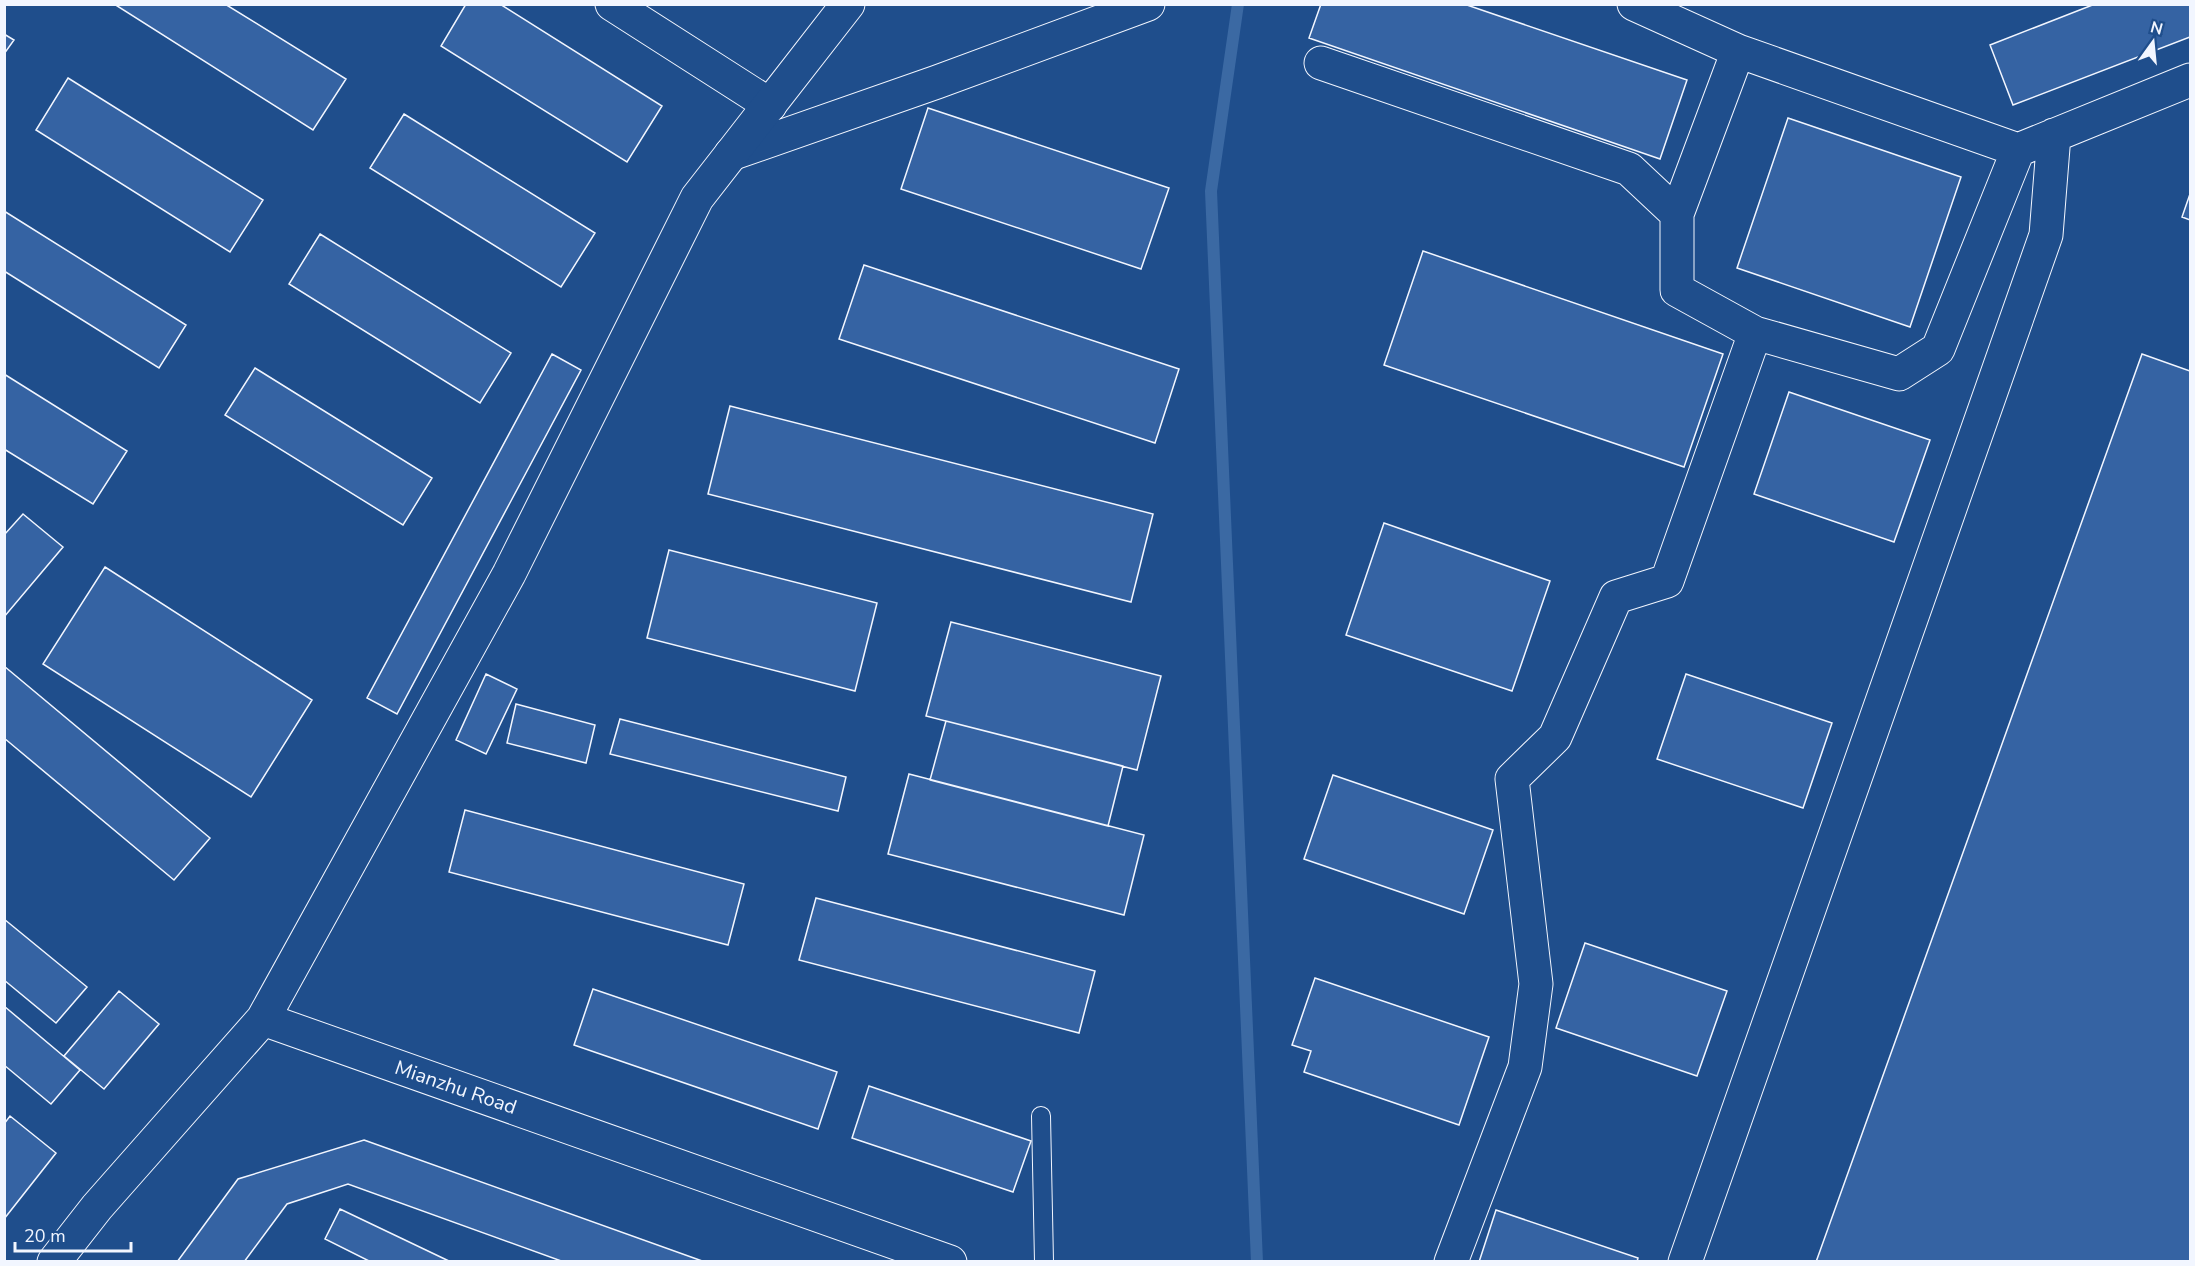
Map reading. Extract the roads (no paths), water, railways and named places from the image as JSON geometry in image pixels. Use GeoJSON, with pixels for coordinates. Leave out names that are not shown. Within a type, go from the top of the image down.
{"type":"FeatureCollection","features":[{"type":"Feature","properties":{"kind":"street"},"geometry":{"type":"LineString","coordinates":[[612,4],[770,105]]}},
{"type":"Feature","properties":{"kind":"street"},"geometry":{"type":"LineString","coordinates":[[54,1262],[97,1207],[263,1019],[509,574],[697,198],[848,4]]}},
{"type":"Feature","properties":{"kind":"street"},"geometry":{"type":"LineString","coordinates":[[731,154],[938,82],[1148,4]]}},
{"type":"Feature","properties":{"kind":"street"},"geometry":{"type":"LineString","coordinates":[[1634,4],[1738,51],[2018,150],[2190,80]]}},
{"type":"Feature","properties":{"kind":"street"},"geometry":{"type":"LineString","coordinates":[[1738,51],[1677,214],[1677,290],[1755,333],[1899,374],[1938,349],[2018,150]]}},
{"type":"Feature","properties":{"kind":"street"},"geometry":{"type":"LineString","coordinates":[[1321,63],[1629,169],[1677,214]]}},
{"type":"Feature","properties":{"kind":"street"},"geometry":{"type":"LineString","coordinates":[[1684,1262],[2046,235],[2054,135]]}},
{"type":"Feature","properties":{"kind":"street"},"geometry":{"type":"LineString","coordinates":[[1451,1262],[1525,1067],[1536,984],[1512,778],[1555,737],[1616,597],[1667,581],[1755,333]]}},
{"type":"Feature","properties":{"kind":"street","name":"Mianzhu Road"},"geometry":{"type":"LineString","coordinates":[[263,1019],[950,1262]]}},
{"type":"Feature","properties":{"kind":"lane"},"geometry":{"type":"LineString","coordinates":[[1041,1116],[1044,1262]]}},
{"type":"Feature","properties":{"kind":"waterway"},"geometry":{"type":"LineString","coordinates":[[1238,4],[1211,191],[1257,1262]]}}]}
